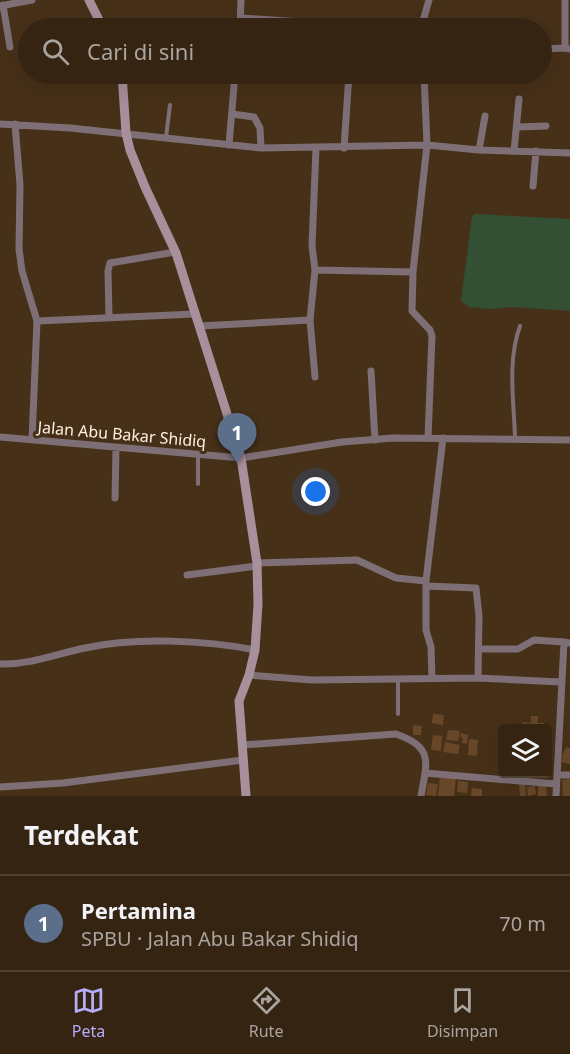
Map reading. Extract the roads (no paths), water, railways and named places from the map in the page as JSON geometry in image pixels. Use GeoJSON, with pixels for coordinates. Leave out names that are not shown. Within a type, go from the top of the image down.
{"type":"FeatureCollection","features":[{"type":"Feature","properties":{"kind":"street"},"geometry":{"type":"LineString","coordinates":[[10,47],[1,5],[32,0]]}},
{"type":"Feature","properties":{"kind":"street"},"geometry":{"type":"LineString","coordinates":[[88,0],[98,18]]}},
{"type":"Feature","properties":{"kind":"street"},"geometry":{"type":"LineString","coordinates":[[241,0],[241,18]]}},
{"type":"Feature","properties":{"kind":"street"},"geometry":{"type":"LineString","coordinates":[[424,18],[429,0]]}},
{"type":"Feature","properties":{"kind":"street"},"geometry":{"type":"LineString","coordinates":[[552,49],[567,48],[565,0]]}},
{"type":"Feature","properties":{"kind":"street"},"geometry":{"type":"LineString","coordinates":[[123,84],[126,133],[130,150],[175,252],[241,458],[257,565],[258,604],[255,650],[239,701],[246,796]]}},
{"type":"Feature","properties":{"kind":"street"},"geometry":{"type":"LineString","coordinates":[[229,145],[234,84]]}},
{"type":"Feature","properties":{"kind":"street"},"geometry":{"type":"LineString","coordinates":[[344,148],[348,84]]}},
{"type":"Feature","properties":{"kind":"street"},"geometry":{"type":"LineString","coordinates":[[424,84],[427,145],[413,272],[412,311],[430,330],[432,336],[428,438]]}},
{"type":"Feature","properties":{"kind":"street"},"geometry":{"type":"LineString","coordinates":[[514,151],[519,99]]}},
{"type":"Feature","properties":{"kind":"street"},"geometry":{"type":"LineString","coordinates":[[232,114],[254,117],[260,128],[261,148]]}},
{"type":"Feature","properties":{"kind":"street"},"geometry":{"type":"LineString","coordinates":[[479,150],[485,116]]}},
{"type":"Feature","properties":{"kind":"street"},"geometry":{"type":"LineString","coordinates":[[0,124],[126,133],[261,148],[427,145],[479,150],[570,153]]}},
{"type":"Feature","properties":{"kind":"street"},"geometry":{"type":"LineString","coordinates":[[15,124],[20,185],[19,249],[22,271],[37,321],[32,439]]}},
{"type":"Feature","properties":{"kind":"street"},"geometry":{"type":"LineString","coordinates":[[517,127],[546,126]]}},
{"type":"Feature","properties":{"kind":"street"},"geometry":{"type":"LineString","coordinates":[[315,377],[310,320],[315,270],[312,246],[316,148]]}},
{"type":"Feature","properties":{"kind":"street"},"geometry":{"type":"LineString","coordinates":[[533,186],[536,151]]}},
{"type":"Feature","properties":{"kind":"street"},"geometry":{"type":"LineString","coordinates":[[109,317],[108,271],[110,262],[175,252]]}},
{"type":"Feature","properties":{"kind":"street"},"geometry":{"type":"LineString","coordinates":[[315,270],[413,272]]}},
{"type":"Feature","properties":{"kind":"street"},"geometry":{"type":"LineString","coordinates":[[37,321],[195,314]]}},
{"type":"Feature","properties":{"kind":"street"},"geometry":{"type":"LineString","coordinates":[[200,326],[310,320]]}},
{"type":"Feature","properties":{"kind":"street"},"geometry":{"type":"LineString","coordinates":[[371,371],[375,440]]}},
{"type":"Feature","properties":{"kind":"street","name":"Jalan Abu Bakar Shidiq"},"geometry":{"type":"LineString","coordinates":[[0,437],[241,458],[293,449],[375,440],[428,438],[570,440]]}},
{"type":"Feature","properties":{"kind":"street"},"geometry":{"type":"LineString","coordinates":[[432,679],[431,647],[426,630],[426,584],[443,438]]}},
{"type":"Feature","properties":{"kind":"street"},"geometry":{"type":"LineString","coordinates":[[114,498],[116,448]]}},
{"type":"Feature","properties":{"kind":"street"},"geometry":{"type":"LineString","coordinates":[[187,575],[257,565],[357,560],[396,578],[426,584],[476,588],[479,616],[478,678]]}},
{"type":"Feature","properties":{"kind":"street"},"geometry":{"type":"LineString","coordinates":[[479,649],[518,649],[534,640],[567,643],[561,682],[556,796]]}},
{"type":"Feature","properties":{"kind":"street"},"geometry":{"type":"LineString","coordinates":[[0,664],[16,664],[52,658],[85,648],[121,642],[225,644],[255,650]]}},
{"type":"Feature","properties":{"kind":"street"},"geometry":{"type":"LineString","coordinates":[[249,675],[312,680],[478,678],[561,682]]}},
{"type":"Feature","properties":{"kind":"street"},"geometry":{"type":"LineString","coordinates":[[242,745],[396,734],[419,744],[423,750],[425,773],[421,796]]}},
{"type":"Feature","properties":{"kind":"street"},"geometry":{"type":"LineString","coordinates":[[0,788],[63,783],[243,760]]}},
{"type":"Feature","properties":{"kind":"street"},"geometry":{"type":"LineString","coordinates":[[425,773],[556,784]]}},
{"type":"Feature","properties":{"kind":"street"},"geometry":{"type":"LineString","coordinates":[[556,775],[570,775]]}},
{"type":"Feature","properties":{"kind":"lane"},"geometry":{"type":"LineString","coordinates":[[166,138],[170,105]]}},
{"type":"Feature","properties":{"kind":"lane"},"geometry":{"type":"LineString","coordinates":[[515,438],[512,358],[520,326]]}},
{"type":"Feature","properties":{"kind":"lane"},"geometry":{"type":"LineString","coordinates":[[198,455],[198,484]]}},
{"type":"Feature","properties":{"kind":"lane"},"geometry":{"type":"LineString","coordinates":[[398,679],[398,714]]}},
{"type":"Feature","properties":{"kind":"place","name":"Pertamina"},"geometry":{"type":"Point","coordinates":[237,463]}}]}
